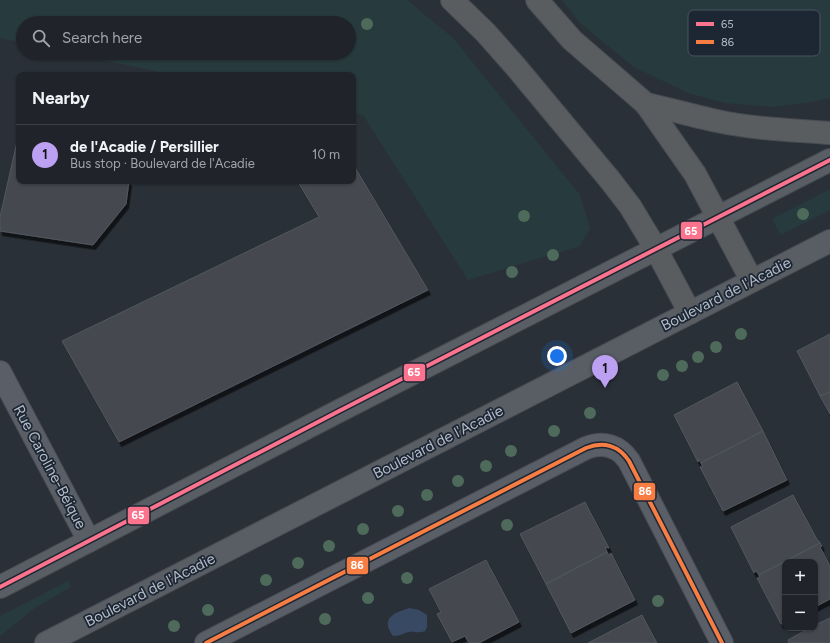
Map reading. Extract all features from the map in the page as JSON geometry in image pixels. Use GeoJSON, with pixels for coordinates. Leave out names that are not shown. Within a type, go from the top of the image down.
{"type":"FeatureCollection","features":[{"type":"Feature","properties":{"kind":"highway"},"geometry":{"type":"LineString","coordinates":[[452,0],[486,33],[516,67],[630,206],[656,249],[690,313]]}},
{"type":"Feature","properties":{"kind":"highway"},"geometry":{"type":"LineString","coordinates":[[536,0],[572,40],[646,104],[689,164],[752,281]]}},
{"type":"Feature","properties":{"kind":"highway"},"geometry":{"type":"LineString","coordinates":[[646,104],[746,126],[830,133]]}},
{"type":"Feature","properties":{"kind":"main road"},"geometry":{"type":"LineString","coordinates":[[0,587],[830,160]]}},
{"type":"Feature","properties":{"kind":"main road","name":"Boulevard de l'Acadie"},"geometry":{"type":"LineString","coordinates":[[46,643],[830,241]]}},
{"type":"Feature","properties":{"kind":"street","name":"Rue Caroline-Béique"},"geometry":{"type":"LineString","coordinates":[[0,372],[89,541]]}},
{"type":"Feature","properties":{"kind":"street"},"geometry":{"type":"LineString","coordinates":[[206,643],[586,448],[601,444],[615,447],[629,461],[722,643]]}},
{"type":"Feature","properties":{"kind":"green space"},"geometry":{"type":"Polygon","coordinates":[[[0,0],[407,0],[453,38],[580,195],[590,228],[580,246],[468,280],[363,115],[356,114],[356,72],[160,72],[102,60],[356,60],[356,16],[16,16],[16,41],[0,38],[0,0]]]}},
{"type":"Feature","properties":{"kind":"green space"},"geometry":{"type":"Polygon","coordinates":[[[562,0],[830,0],[830,98],[773,107],[725,103],[688,93],[634,67],[581,24],[562,0]]]}},
{"type":"Feature","properties":{"kind":"green space"},"geometry":{"type":"Polygon","coordinates":[[[830,189],[830,210],[781,235],[772,219],[830,189]]]}},
{"type":"Feature","properties":{"kind":"green space"},"geometry":{"type":"Polygon","coordinates":[[[68,581],[71,587],[35,608],[0,636],[0,616],[68,581]]]}},
{"type":"Feature","properties":{"kind":"water"},"geometry":{"type":"Polygon","coordinates":[[[409,608],[419,610],[427,615],[427,627],[425,631],[409,632],[398,636],[393,636],[388,625],[390,617],[409,608]]]}},
{"type":"Feature","properties":{"kind":"building"},"geometry":{"type":"Polygon","coordinates":[[[16,146],[16,184],[129,184],[126,204],[93,245],[0,231],[0,217],[16,146]]]}},
{"type":"Feature","properties":{"kind":"building"},"geometry":{"type":"Polygon","coordinates":[[[356,169],[428,290],[119,442],[62,341],[319,217],[299,184],[356,184],[356,169]]]}},
{"type":"Feature","properties":{"kind":"building"},"geometry":{"type":"Polygon","coordinates":[[[830,334],[830,392],[820,396],[797,351],[830,334]]]}},
{"type":"Feature","properties":{"kind":"building"},"geometry":{"type":"Polygon","coordinates":[[[737,382],[763,431],[701,463],[699,459],[698,462],[674,415],[737,382]]]}},
{"type":"Feature","properties":{"kind":"building"},"geometry":{"type":"Polygon","coordinates":[[[830,392],[830,414],[820,396],[830,392]]]}},
{"type":"Feature","properties":{"kind":"building"},"geometry":{"type":"Polygon","coordinates":[[[763,431],[787,480],[723,511],[700,467],[703,467],[701,463],[763,431]]]}},
{"type":"Feature","properties":{"kind":"building"},"geometry":{"type":"Polygon","coordinates":[[[793,495],[820,543],[790,559],[782,559],[782,563],[759,575],[756,571],[754,573],[731,527],[793,495]]]}},
{"type":"Feature","properties":{"kind":"building"},"geometry":{"type":"Polygon","coordinates":[[[585,502],[609,548],[605,547],[607,552],[546,584],[520,534],[585,502]]]}},
{"type":"Feature","properties":{"kind":"building"},"geometry":{"type":"Polygon","coordinates":[[[820,543],[822,546],[820,547],[830,566],[830,599],[818,605],[818,559],[790,559],[820,543]]]}},
{"type":"Feature","properties":{"kind":"building"},"geometry":{"type":"Polygon","coordinates":[[[607,552],[609,556],[611,553],[635,600],[571,633],[546,584],[607,552]]]}},
{"type":"Feature","properties":{"kind":"building"},"geometry":{"type":"Polygon","coordinates":[[[486,560],[519,622],[479,643],[469,643],[465,636],[452,642],[437,614],[441,612],[429,589],[486,560]]]}},
{"type":"Feature","properties":{"kind":"building"},"geometry":{"type":"Polygon","coordinates":[[[782,563],[782,624],[757,578],[760,578],[759,575],[782,563]]]}},
{"type":"Feature","properties":{"kind":"building"},"geometry":{"type":"Polygon","coordinates":[[[642,615],[657,643],[588,643],[642,615]]]}},
{"type":"Feature","properties":{"kind":"building"},"geometry":{"type":"Polygon","coordinates":[[[830,618],[830,643],[789,643],[788,640],[804,631],[818,631],[818,624],[830,618]]]}},
{"type":"Feature","properties":{"kind":"transit line","name":"65"},"geometry":{"type":"LineString","coordinates":[[0,587],[339,411],[830,160]]}},
{"type":"Feature","properties":{"kind":"transit line","name":"86"},"geometry":{"type":"LineString","coordinates":[[206,643],[586,448],[599,445],[616,448],[629,461],[722,643]]}},
{"type":"Feature","properties":{"kind":"place","name":"de l'Acadie / Persillier"},"geometry":{"type":"Point","coordinates":[605,388]}}]}
